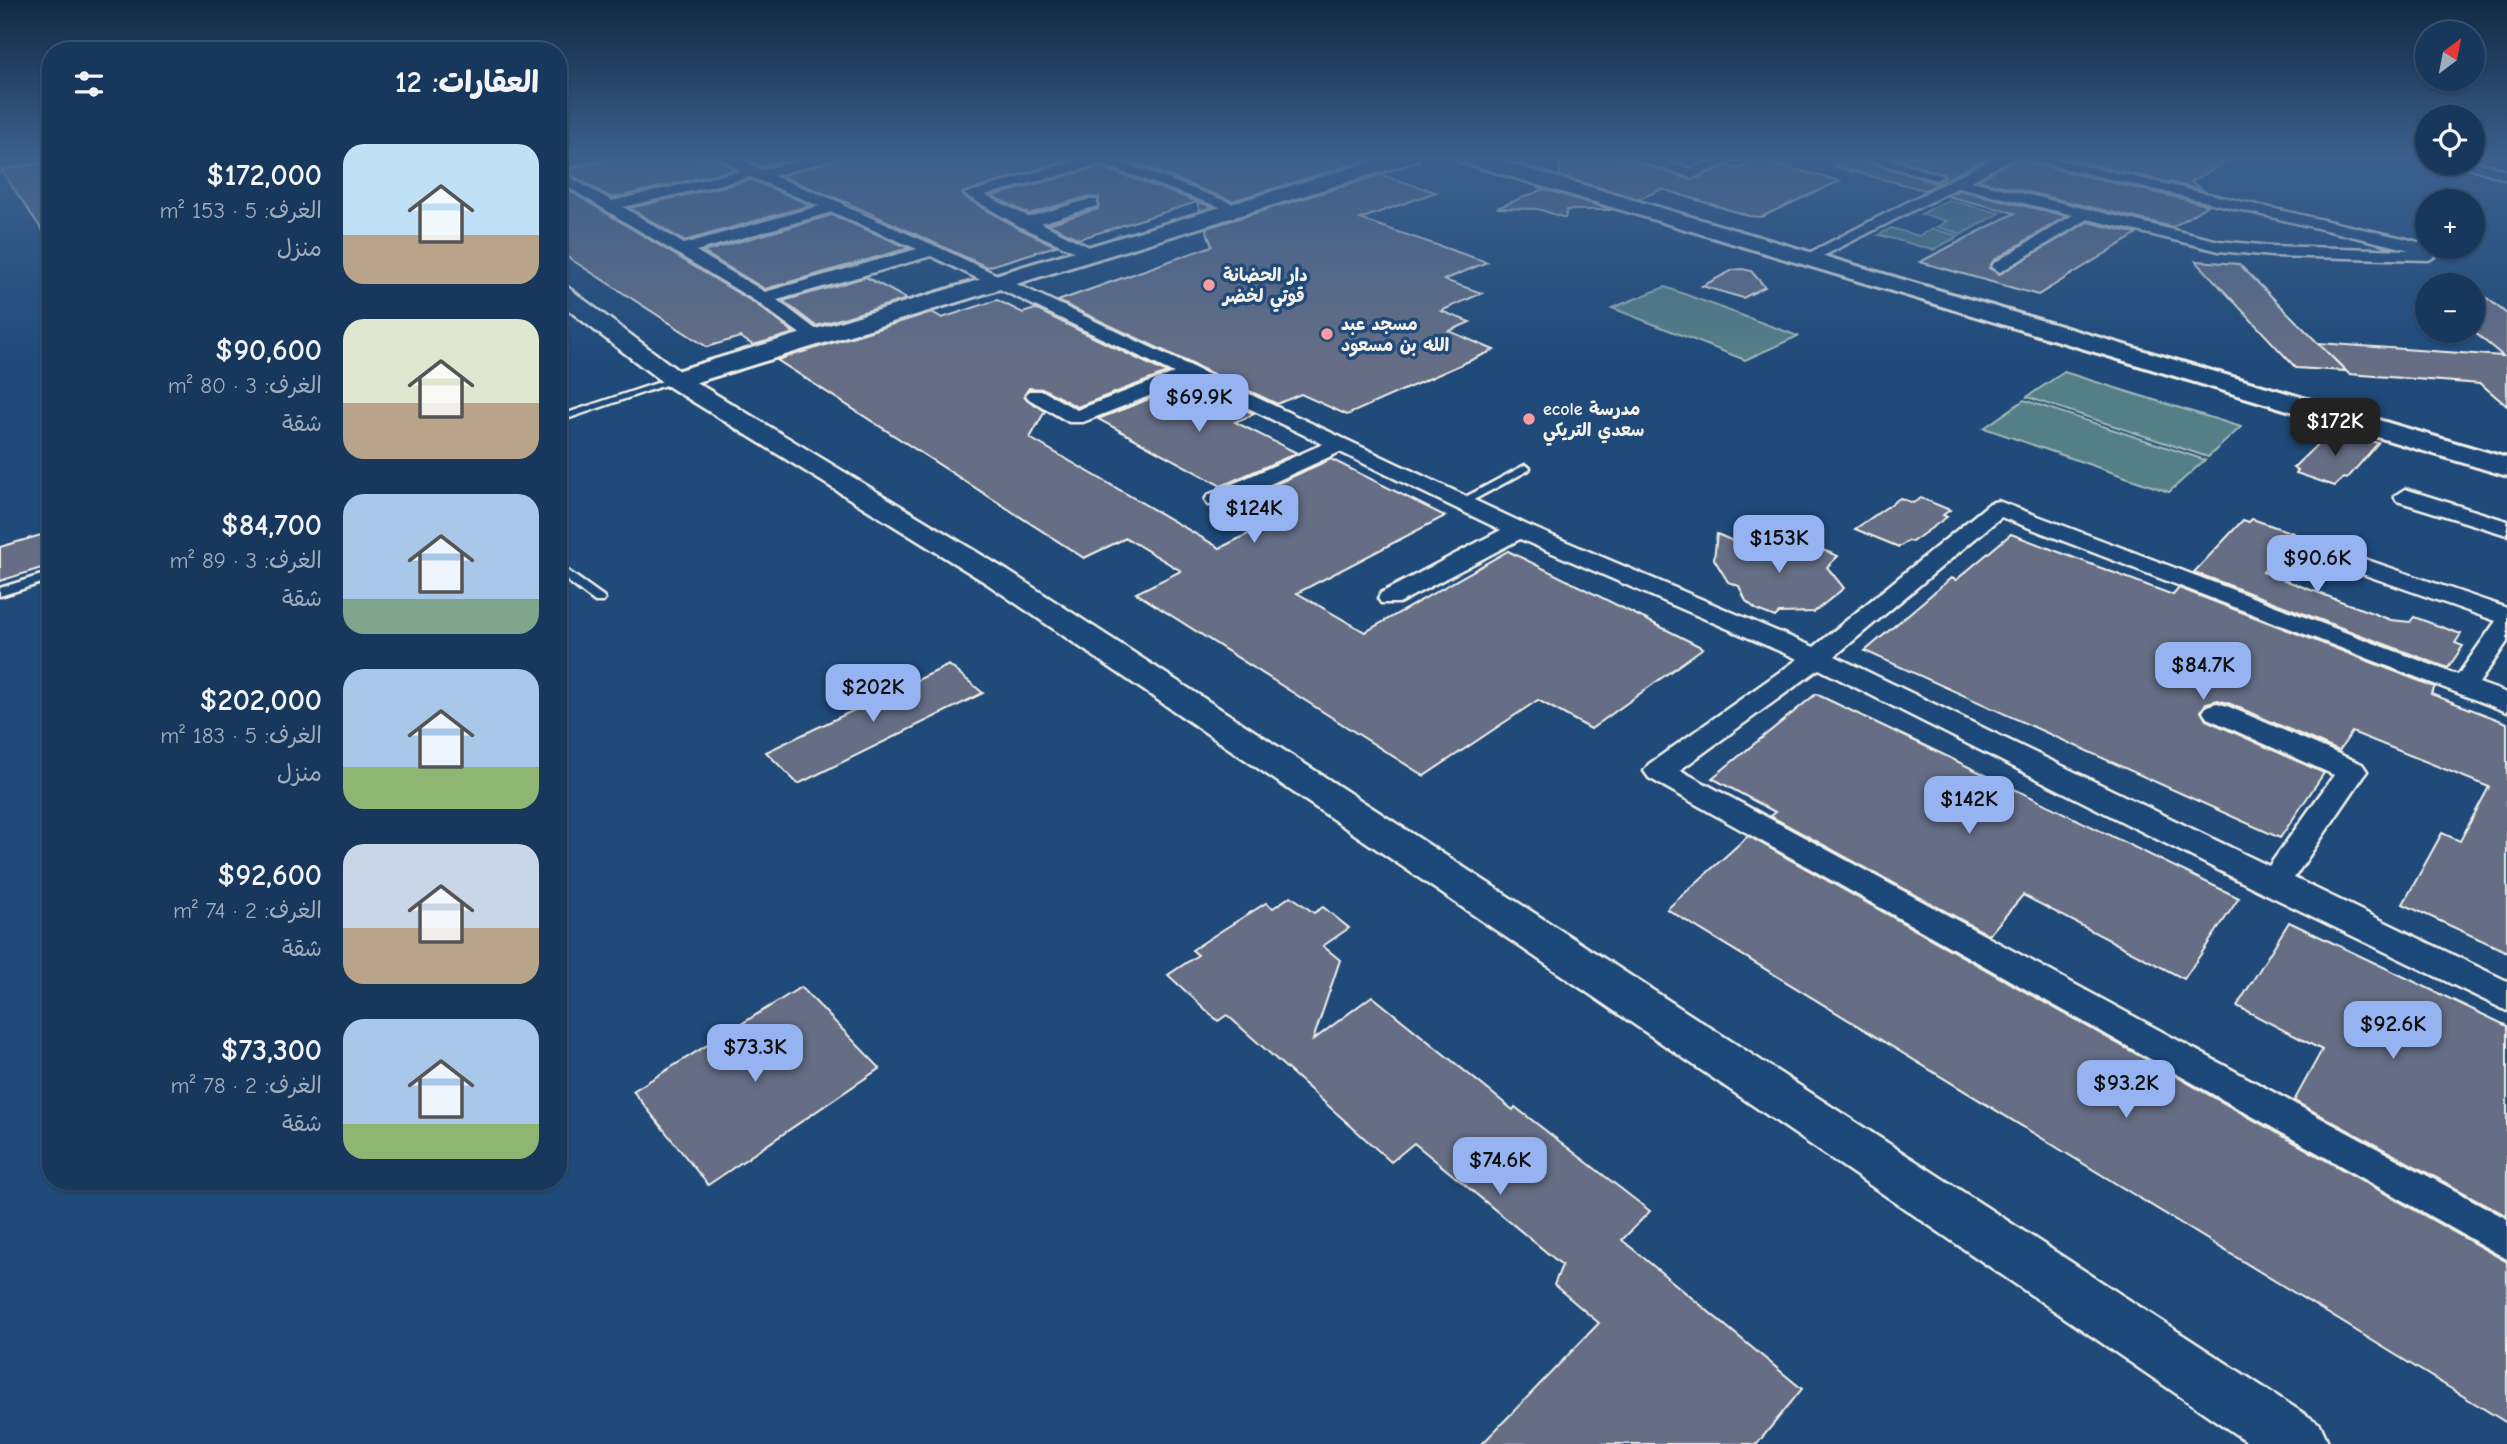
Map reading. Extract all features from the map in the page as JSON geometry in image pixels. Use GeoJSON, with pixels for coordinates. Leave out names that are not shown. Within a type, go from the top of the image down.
{"type":"FeatureCollection","features":[{"type":"Feature","properties":{"kind":"main road"},"geometry":{"type":"LineString","coordinates":[[675,380],[1188,224]]}},
{"type":"Feature","properties":{"kind":"main road"},"geometry":{"type":"LineString","coordinates":[[1692,224],[2507,467]]}},
{"type":"Feature","properties":{"kind":"main road"},"geometry":{"type":"LineString","coordinates":[[1720,224],[2507,454]]}},
{"type":"Feature","properties":{"kind":"street"},"geometry":{"type":"LineString","coordinates":[[639,224],[763,298],[817,337]]}},
{"type":"Feature","properties":{"kind":"street"},"geometry":{"type":"LineString","coordinates":[[680,250],[771,224]]}},
{"type":"Feature","properties":{"kind":"street"},"geometry":{"type":"LineString","coordinates":[[877,224],[1519,530],[1817,658],[2507,997]]}},
{"type":"Feature","properties":{"kind":"street"},"geometry":{"type":"LineString","coordinates":[[1029,224],[1091,254]]}},
{"type":"Feature","properties":{"kind":"street"},"geometry":{"type":"LineString","coordinates":[[1817,253],[1873,224]]}},
{"type":"Feature","properties":{"kind":"street"},"geometry":{"type":"LineString","coordinates":[[2000,267],[2068,224]]}},
{"type":"Feature","properties":{"kind":"street"},"geometry":{"type":"LineString","coordinates":[[2129,224],[2220,246],[2272,251],[2429,255],[2419,247],[2320,224]]}},
{"type":"Feature","properties":{"kind":"street"},"geometry":{"type":"LineString","coordinates":[[763,298],[932,250]]}},
{"type":"Feature","properties":{"kind":"street"},"geometry":{"type":"LineString","coordinates":[[567,298],[675,380],[997,577],[2300,1444]]}},
{"type":"Feature","properties":{"kind":"street"},"geometry":{"type":"LineString","coordinates":[[1036,395],[1076,418],[1191,373]]}},
{"type":"Feature","properties":{"kind":"street"},"geometry":{"type":"LineString","coordinates":[[1216,500],[1341,444]]}},
{"type":"Feature","properties":{"kind":"street"},"geometry":{"type":"LineString","coordinates":[[2405,496],[2507,528]]}},
{"type":"Feature","properties":{"kind":"street"},"geometry":{"type":"LineString","coordinates":[[2507,703],[1998,508],[1817,658],[1659,771],[2507,1240]]}},
{"type":"Feature","properties":{"kind":"street"},"geometry":{"type":"LineString","coordinates":[[1390,598],[1519,530]]}},
{"type":"Feature","properties":{"kind":"street"},"geometry":{"type":"LineString","coordinates":[[2342,559],[2507,616]]}},
{"type":"Feature","properties":{"kind":"street"},"geometry":{"type":"LineString","coordinates":[[2463,686],[2507,624]]}},
{"type":"Feature","properties":{"kind":"street"},"geometry":{"type":"LineString","coordinates":[[2217,712],[2352,771],[2273,884]]}},
{"type":"Feature","properties":{"kind":"lane"},"geometry":{"type":"LineString","coordinates":[[567,416],[675,380]]}},
{"type":"Feature","properties":{"kind":"lane"},"geometry":{"type":"LineString","coordinates":[[1462,502],[1525,468]]}},
{"type":"Feature","properties":{"kind":"lane"},"geometry":{"type":"LineString","coordinates":[[567,575],[599,599]]}},
{"type":"Feature","properties":{"kind":"lane"},"geometry":{"type":"LineString","coordinates":[[0,592],[42,579]]}},
{"type":"Feature","properties":{"kind":"green space"},"geometry":{"type":"Polygon","coordinates":[[[1941,224],[1979,224],[1962,234],[1937,227],[1941,224]]]}},
{"type":"Feature","properties":{"kind":"green space"},"geometry":{"type":"Polygon","coordinates":[[[1891,228],[1919,236],[1933,229],[1959,236],[1933,250],[1879,235],[1891,228]]]}},
{"type":"Feature","properties":{"kind":"green space"},"geometry":{"type":"Polygon","coordinates":[[[1665,287],[1798,336],[1745,360],[1612,308],[1665,287]]]}},
{"type":"Feature","properties":{"kind":"green space"},"geometry":{"type":"Polygon","coordinates":[[[2064,372],[2241,427],[2208,457],[2027,397],[2064,372]]]}},
{"type":"Feature","properties":{"kind":"green space"},"geometry":{"type":"Polygon","coordinates":[[[2024,400],[2205,460],[2169,492],[1984,428],[2024,400]]]}},
{"type":"Feature","properties":{"kind":"building"},"geometry":{"type":"Polygon","coordinates":[[[567,224],[625,224],[756,304],[794,333],[753,345],[740,337],[707,347],[567,257],[567,224]]]}},
{"type":"Feature","properties":{"kind":"building"},"geometry":{"type":"Polygon","coordinates":[[[657,224],[743,224],[684,241],[657,224]]]}},
{"type":"Feature","properties":{"kind":"building"},"geometry":{"type":"Polygon","coordinates":[[[799,224],[854,224],[909,248],[765,289],[703,252],[799,224]]]}},
{"type":"Feature","properties":{"kind":"building"},"geometry":{"type":"Polygon","coordinates":[[[894,224],[1012,224],[1056,246],[987,267],[894,224]]]}},
{"type":"Feature","properties":{"kind":"building"},"geometry":{"type":"Polygon","coordinates":[[[1049,224],[1126,224],[1079,239],[1049,224]]]}},
{"type":"Feature","properties":{"kind":"building"},"geometry":{"type":"Polygon","coordinates":[[[1218,224],[1376,224],[1487,262],[1444,280],[1482,293],[1441,311],[1470,322],[1449,331],[1494,350],[1347,415],[1301,394],[1277,404],[1058,301],[1212,246],[1206,228],[1218,224]]]}},
{"type":"Feature","properties":{"kind":"building"},"geometry":{"type":"Polygon","coordinates":[[[1993,224],[2052,224],[1993,261],[1989,268],[1999,274],[2084,224],[2098,224],[2137,234],[2038,295],[1920,262],[1993,224]]]}},
{"type":"Feature","properties":{"kind":"building"},"geometry":{"type":"Polygon","coordinates":[[[2196,261],[2239,264],[2346,371],[2296,368],[2196,261]]]}},
{"type":"Feature","properties":{"kind":"building"},"geometry":{"type":"Polygon","coordinates":[[[1733,270],[1751,271],[1765,287],[1743,298],[1702,286],[1733,270]]]}},
{"type":"Feature","properties":{"kind":"building"},"geometry":{"type":"Polygon","coordinates":[[[866,277],[907,299],[816,326],[783,301],[866,277]]]}},
{"type":"Feature","properties":{"kind":"building"},"geometry":{"type":"Polygon","coordinates":[[[2485,297],[2507,314],[2507,406],[2481,384],[2349,374],[2318,343],[2503,356],[2485,341],[2485,297]]]}},
{"type":"Feature","properties":{"kind":"building"},"geometry":{"type":"Polygon","coordinates":[[[997,300],[1023,313],[1035,309],[1167,373],[1077,407],[1044,389],[1029,388],[1024,397],[1045,411],[1030,438],[1220,548],[1280,518],[1244,499],[1331,459],[1445,516],[1297,593],[1365,632],[1508,551],[1703,648],[1591,729],[1538,700],[1424,776],[1136,593],[1181,571],[1126,538],[1084,558],[777,360],[932,312],[942,318],[997,300]]]}},
{"type":"Feature","properties":{"kind":"building"},"geometry":{"type":"Polygon","coordinates":[[[1190,383],[1254,414],[1235,422],[1297,453],[1221,486],[1098,419],[1190,383]]]}},
{"type":"Feature","properties":{"kind":"building"},"geometry":{"type":"Polygon","coordinates":[[[2332,430],[2378,443],[2347,479],[2343,478],[2335,486],[2296,473],[2298,470],[2293,468],[2332,430]]]}},
{"type":"Feature","properties":{"kind":"building"},"geometry":{"type":"Polygon","coordinates":[[[1900,498],[1913,503],[1921,498],[1950,510],[1943,515],[1947,517],[1912,542],[1908,541],[1899,547],[1855,529],[1900,498]]]}},
{"type":"Feature","properties":{"kind":"building"},"geometry":{"type":"Polygon","coordinates":[[[2252,519],[2293,533],[2284,542],[2288,543],[2263,572],[2391,620],[2410,622],[2414,617],[2461,634],[2455,643],[2463,646],[2448,668],[2194,572],[2243,520],[2249,522],[2252,519]]]}},
{"type":"Feature","properties":{"kind":"building"},"geometry":{"type":"Polygon","coordinates":[[[1717,534],[1733,541],[1751,542],[1778,549],[1791,542],[1803,542],[1838,556],[1827,567],[1844,588],[1814,612],[1779,613],[1775,617],[1757,610],[1746,601],[1739,586],[1728,582],[1714,559],[1717,534]]]}},
{"type":"Feature","properties":{"kind":"building"},"geometry":{"type":"Polygon","coordinates":[[[2011,534],[2173,595],[2179,588],[2435,687],[2431,694],[2507,723],[2507,952],[2403,904],[2442,833],[2460,841],[2489,787],[2352,732],[2339,751],[2228,703],[2218,700],[2206,703],[2201,711],[2206,720],[2324,773],[2280,838],[1865,651],[1951,578],[1956,580],[2011,534]]]}},
{"type":"Feature","properties":{"kind":"building"},"geometry":{"type":"Polygon","coordinates":[[[42,535],[42,568],[0,581],[0,547],[42,535]]]}},
{"type":"Feature","properties":{"kind":"building"},"geometry":{"type":"Polygon","coordinates":[[[949,665],[983,693],[798,784],[766,752],[949,665]]]}},
{"type":"Feature","properties":{"kind":"building"},"geometry":{"type":"Polygon","coordinates":[[[1816,694],[2239,898],[2184,979],[2023,895],[1989,935],[1770,816],[1775,812],[1712,778],[1816,694]]]}},
{"type":"Feature","properties":{"kind":"building"},"geometry":{"type":"Polygon","coordinates":[[[1748,836],[2507,1262],[2507,1423],[1667,909],[1748,836]]]}},
{"type":"Feature","properties":{"kind":"building"},"geometry":{"type":"Polygon","coordinates":[[[1291,896],[1314,913],[1323,907],[1349,928],[1323,946],[1340,960],[1313,1040],[1372,996],[1513,1110],[1515,1107],[1650,1211],[1622,1240],[1802,1389],[1757,1444],[1482,1444],[1599,1323],[1554,1285],[1562,1265],[1414,1143],[1391,1162],[1227,1015],[1218,1021],[1168,975],[1198,955],[1192,950],[1221,931],[1266,903],[1273,908],[1291,896]]]}},
{"type":"Feature","properties":{"kind":"building"},"geometry":{"type":"Polygon","coordinates":[[[2289,922],[2507,1026],[2507,1216],[2294,1101],[2322,1050],[2237,1006],[2289,922]]]}},
{"type":"Feature","properties":{"kind":"building"},"geometry":{"type":"Polygon","coordinates":[[[801,987],[880,1068],[708,1185],[633,1091],[801,987]]]}},
{"type":"Feature","properties":{"kind":"place","name":"دار الحضانة قوتي لخضر"},"geometry":{"type":"Point","coordinates":[1209,285]}},
{"type":"Feature","properties":{"kind":"place","name":"مسجد عبد الله بن مسعود"},"geometry":{"type":"Point","coordinates":[1327,334]}},
{"type":"Feature","properties":{"kind":"place","name":"ecole مدرسة سعدي التريكي"},"geometry":{"type":"Point","coordinates":[1529,419]}}]}
